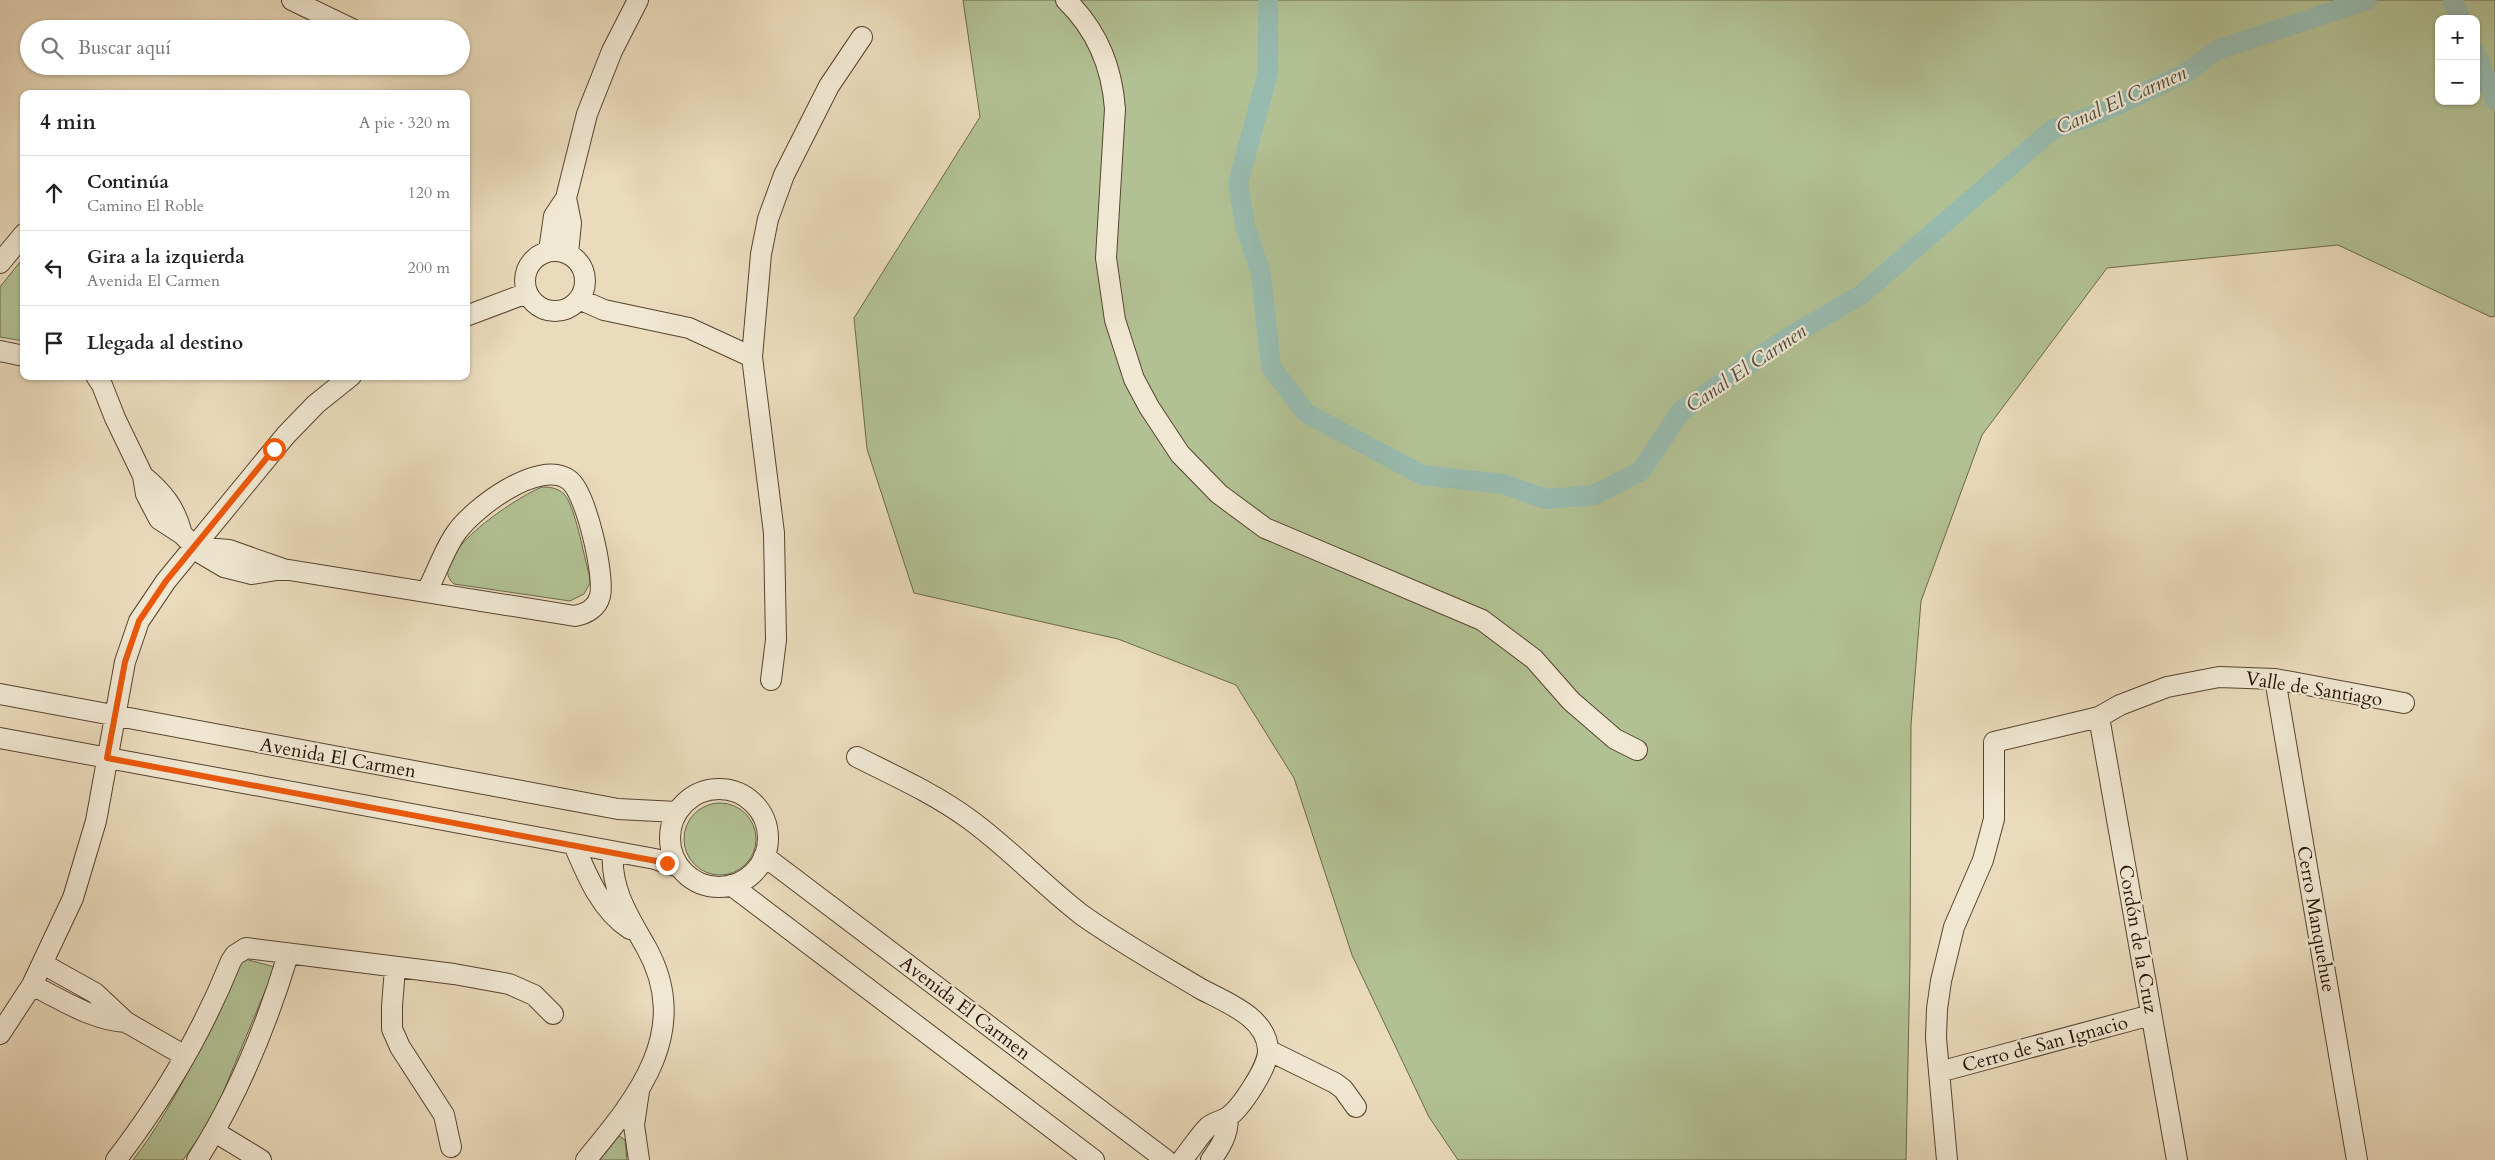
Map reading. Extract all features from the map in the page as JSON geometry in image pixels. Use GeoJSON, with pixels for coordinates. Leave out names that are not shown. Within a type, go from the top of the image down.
{"type":"FeatureCollection","features":[{"type":"Feature","properties":{"kind":"street"},"geometry":{"type":"LineString","coordinates":[[292,0],[333,20]]}},
{"type":"Feature","properties":{"kind":"street"},"geometry":{"type":"LineString","coordinates":[[558,252],[571,223],[566,198],[590,106],[612,51],[638,0]]}},
{"type":"Feature","properties":{"kind":"street"},"geometry":{"type":"LineString","coordinates":[[1066,0],[1081,14],[1101,47],[1114,94],[1115,109],[1106,258],[1115,320],[1134,380],[1148,407],[1180,454],[1219,494],[1265,528],[1482,620],[1534,660],[1571,701],[1615,739],[1637,750]]}},
{"type":"Feature","properties":{"kind":"street"},"geometry":{"type":"LineString","coordinates":[[770,680],[776,640],[774,534],[752,356],[761,254],[775,197],[793,156],[829,86],[862,37]]}},
{"type":"Feature","properties":{"kind":"street"},"geometry":{"type":"LineString","coordinates":[[0,263],[20,239]]}},
{"type":"Feature","properties":{"kind":"street"},"geometry":{"type":"LineString","coordinates":[[558,252],[575,258],[584,273],[584,292],[579,300],[564,309],[547,310],[539,306],[527,293],[525,275],[528,267],[541,254],[558,252]]}},
{"type":"Feature","properties":{"kind":"street"},"geometry":{"type":"LineString","coordinates":[[470,314],[527,293]]}},
{"type":"Feature","properties":{"kind":"street"},"geometry":{"type":"LineString","coordinates":[[579,300],[604,310],[689,328],[752,356]]}},
{"type":"Feature","properties":{"kind":"street"},"geometry":{"type":"LineString","coordinates":[[0,351],[20,355]]}},
{"type":"Feature","properties":{"kind":"street"},"geometry":{"type":"LineString","coordinates":[[104,380],[115,418],[143,476],[158,488],[174,510],[188,541],[211,560],[237,572],[263,574],[282,569],[568,615],[582,614],[598,601],[601,585],[589,518],[576,486],[558,474],[543,475],[521,482],[482,507],[457,532],[428,591]]}},
{"type":"Feature","properties":{"kind":"street"},"geometry":{"type":"LineString","coordinates":[[0,1034],[43,964],[73,898],[96,821],[127,655],[139,621],[166,581],[188,541],[300,419],[346,380]]}},
{"type":"Feature","properties":{"kind":"street","name":"Valle de Santiago"},"geometry":{"type":"LineString","coordinates":[[1939,1072],[1936,1038],[1941,981],[1954,927],[1983,860],[1994,819],[1994,742],[2099,717],[2143,695],[2191,681],[2238,677],[2275,679],[2404,703]]}},
{"type":"Feature","properties":{"kind":"street","name":"Cerro Manquehue"},"geometry":{"type":"LineString","coordinates":[[2275,679],[2357,1160]]}},
{"type":"Feature","properties":{"kind":"street","name":"Avenida El Carmen"},"geometry":{"type":"LineString","coordinates":[[0,694],[618,809],[677,812]]}},
{"type":"Feature","properties":{"kind":"street","name":"Cordón de la Cruz"},"geometry":{"type":"LineString","coordinates":[[2099,717],[2177,1160]]}},
{"type":"Feature","properties":{"kind":"street"},"geometry":{"type":"LineString","coordinates":[[0,738],[655,859],[679,867]]}},
{"type":"Feature","properties":{"kind":"street"},"geometry":{"type":"LineString","coordinates":[[857,757],[931,795],[968,818],[1056,894],[1101,928],[1254,1021],[1265,1036],[1268,1050],[1266,1063],[1256,1081],[1228,1117],[1214,1122],[1206,1129],[1182,1160]]}},
{"type":"Feature","properties":{"kind":"street"},"geometry":{"type":"LineString","coordinates":[[723,789],[741,794],[755,804],[765,820],[768,838],[764,856],[751,874],[731,885],[706,885],[691,878],[679,867],[672,852],[670,836],[677,812],[689,798],[706,791],[723,789]]}},
{"type":"Feature","properties":{"kind":"street"},"geometry":{"type":"LineString","coordinates":[[574,845],[606,907],[615,917],[636,933]]}},
{"type":"Feature","properties":{"kind":"street"},"geometry":{"type":"LineString","coordinates":[[586,1160],[639,1089],[658,1051],[662,1038],[664,1009],[657,972],[636,933],[614,880],[612,869],[613,852]]}},
{"type":"Feature","properties":{"kind":"street","name":"Avenida El Carmen"},"geometry":{"type":"LineString","coordinates":[[764,856],[1166,1160]]}},
{"type":"Feature","properties":{"kind":"street"},"geometry":{"type":"LineString","coordinates":[[731,885],[1094,1160]]}},
{"type":"Feature","properties":{"kind":"street"},"geometry":{"type":"LineString","coordinates":[[116,1160],[153,1108],[185,1056],[208,1013],[235,955],[241,950],[252,948],[288,955],[454,974],[508,984],[534,996],[553,1014]]}},
{"type":"Feature","properties":{"kind":"street"},"geometry":{"type":"LineString","coordinates":[[197,1160],[215,1132],[255,1049],[288,955]]}},
{"type":"Feature","properties":{"kind":"street"},"geometry":{"type":"LineString","coordinates":[[43,964],[95,993],[126,1022],[185,1056]]}},
{"type":"Feature","properties":{"kind":"street"},"geometry":{"type":"LineString","coordinates":[[395,968],[391,1013],[392,1029],[400,1047],[444,1115],[451,1147]]}},
{"type":"Feature","properties":{"kind":"street"},"geometry":{"type":"LineString","coordinates":[[32,984],[88,1013],[115,1021],[126,1022]]}},
{"type":"Feature","properties":{"kind":"street","name":"Cerro de San Ignacio"},"geometry":{"type":"LineString","coordinates":[[1939,1072],[2152,1015]]}},
{"type":"Feature","properties":{"kind":"street"},"geometry":{"type":"LineString","coordinates":[[1268,1050],[1334,1083],[1343,1089],[1356,1106]]}},
{"type":"Feature","properties":{"kind":"street"},"geometry":{"type":"LineString","coordinates":[[1939,1072],[1947,1160]]}},
{"type":"Feature","properties":{"kind":"street"},"geometry":{"type":"LineString","coordinates":[[639,1089],[634,1125],[639,1160]]}},
{"type":"Feature","properties":{"kind":"street"},"geometry":{"type":"LineString","coordinates":[[1211,1160],[1224,1140],[1227,1132],[1228,1117]]}},
{"type":"Feature","properties":{"kind":"street"},"geometry":{"type":"LineString","coordinates":[[215,1132],[261,1160]]}},
{"type":"Feature","properties":{"kind":"green space"},"geometry":{"type":"Polygon","coordinates":[[[963,0],[2495,0],[2495,316],[2491,317],[2338,245],[2107,268],[1982,435],[1921,601],[1911,725],[1910,961],[1906,1160],[1458,1160],[1429,1117],[1352,955],[1294,778],[1236,685],[1118,639],[914,593],[867,449],[854,318],[980,117],[963,0]]]}},
{"type":"Feature","properties":{"kind":"green space"},"geometry":{"type":"Polygon","coordinates":[[[20,262],[20,340],[0,337],[0,287],[20,262]]]}},
{"type":"Feature","properties":{"kind":"green space"},"geometry":{"type":"Polygon","coordinates":[[[542,487],[554,488],[562,492],[572,509],[589,574],[590,583],[584,594],[570,601],[454,584],[448,573],[451,559],[462,544],[496,514],[542,487]]]}},
{"type":"Feature","properties":{"kind":"green space"},"geometry":{"type":"Polygon","coordinates":[[[720,803],[740,809],[750,819],[756,839],[750,859],[740,869],[720,875],[700,869],[690,859],[684,839],[690,819],[700,809],[720,803]]]}},
{"type":"Feature","properties":{"kind":"green space"},"geometry":{"type":"Polygon","coordinates":[[[241,958],[275,967],[212,1119],[183,1160],[133,1160],[165,1113],[193,1062],[241,958]]]}},
{"type":"Feature","properties":{"kind":"green space"},"geometry":{"type":"Polygon","coordinates":[[[618,1135],[625,1140],[627,1160],[595,1160],[618,1135]]]}},
{"type":"Feature","properties":{"kind":"waterway","name":"Canal El Carmen"},"geometry":{"type":"LineString","coordinates":[[1268,0],[1268,73],[1238,183],[1245,225],[1261,274],[1271,367],[1306,413],[1422,475],[1503,484],[1546,499],[1594,495],[1641,471],[1681,411],[1784,340],[1862,294],[2053,129],[2098,114],[2184,74],[2217,50],[2367,0]]}},
{"type":"Feature","properties":{"kind":"waterway","name":"Canal El Carmen"},"geometry":{"type":"LineString","coordinates":[[2452,0],[2459,15]]}},
{"type":"Feature","properties":{"kind":"waterway","name":"Canal El Carmen"},"geometry":{"type":"LineString","coordinates":[[2479,60],[2495,100]]}},
{"type":"Feature","properties":{"kind":"route"},"geometry":{"type":"LineString","coordinates":[[274,449],[166,581],[139,621],[130,640],[107,758],[639,856],[667,863]]}}]}
